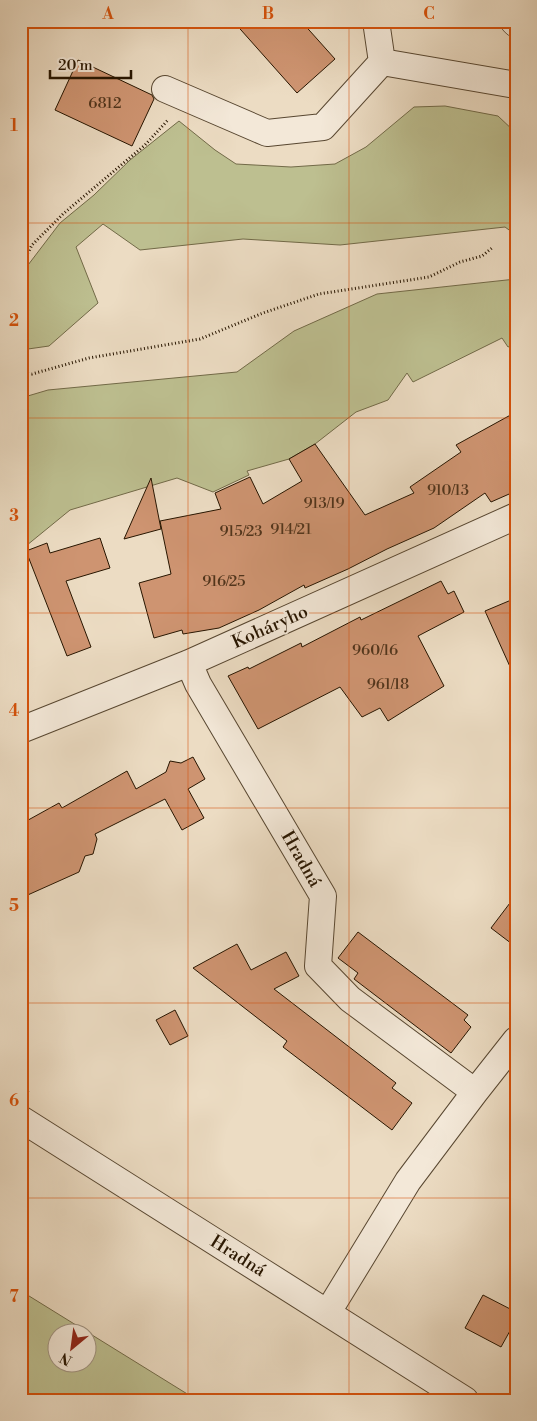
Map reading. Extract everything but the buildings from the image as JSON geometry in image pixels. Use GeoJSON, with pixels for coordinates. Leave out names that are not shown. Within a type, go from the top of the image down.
{"type":"FeatureCollection","features":[{"type":"Feature","properties":{"kind":"street"},"geometry":{"type":"LineString","coordinates":[[376,21],[382,62]]}},
{"type":"Feature","properties":{"kind":"street"},"geometry":{"type":"LineString","coordinates":[[382,62],[516,85]]}},
{"type":"Feature","properties":{"kind":"street"},"geometry":{"type":"LineString","coordinates":[[176,94],[267,133],[323,127],[382,62]]}},
{"type":"Feature","properties":{"kind":"street","name":"Koháryho"},"geometry":{"type":"LineString","coordinates":[[21,730],[189,663],[516,516]]}},
{"type":"Feature","properties":{"kind":"street","name":"Hradná"},"geometry":{"type":"LineString","coordinates":[[189,663],[198,684],[323,896],[318,966],[350,999],[475,1092]]}},
{"type":"Feature","properties":{"kind":"street"},"geometry":{"type":"LineString","coordinates":[[328,1312],[408,1181],[516,1040]]}},
{"type":"Feature","properties":{"kind":"street","name":"Hradná"},"geometry":{"type":"LineString","coordinates":[[21,1119],[465,1400]]}},
{"type":"Feature","properties":{"kind":"path"},"geometry":{"type":"LineString","coordinates":[[21,266],[32,245],[63,214],[145,145],[176,94]]}},
{"type":"Feature","properties":{"kind":"path"},"geometry":{"type":"LineString","coordinates":[[21,373],[32,374],[89,358],[200,339],[263,313],[319,294],[429,277],[460,262],[482,256],[492,248]]}},
{"type":"Feature","properties":{"kind":"green space"},"geometry":{"type":"Polygon","coordinates":[[[445,106],[498,116],[516,133],[516,235],[505,227],[340,245],[243,239],[140,250],[103,224],[76,247],[98,303],[49,346],[21,350],[21,277],[25,269],[60,223],[94,195],[130,160],[179,121],[236,164],[291,167],[335,164],[366,147],[414,107],[445,106]]]}},
{"type":"Feature","properties":{"kind":"green space"},"geometry":{"type":"Polygon","coordinates":[[[516,279],[516,344],[508,347],[502,338],[413,382],[407,373],[388,400],[356,412],[315,444],[289,459],[247,471],[249,475],[213,492],[177,478],[70,510],[21,550],[21,398],[48,390],[237,372],[294,331],[377,294],[516,279]]]}},
{"type":"Feature","properties":{"kind":"green space"},"geometry":{"type":"Polygon","coordinates":[[[21,1291],[74,1324],[48,1324],[48,1374],[98,1374],[98,1339],[197,1400],[21,1400],[21,1291]]]}}]}
